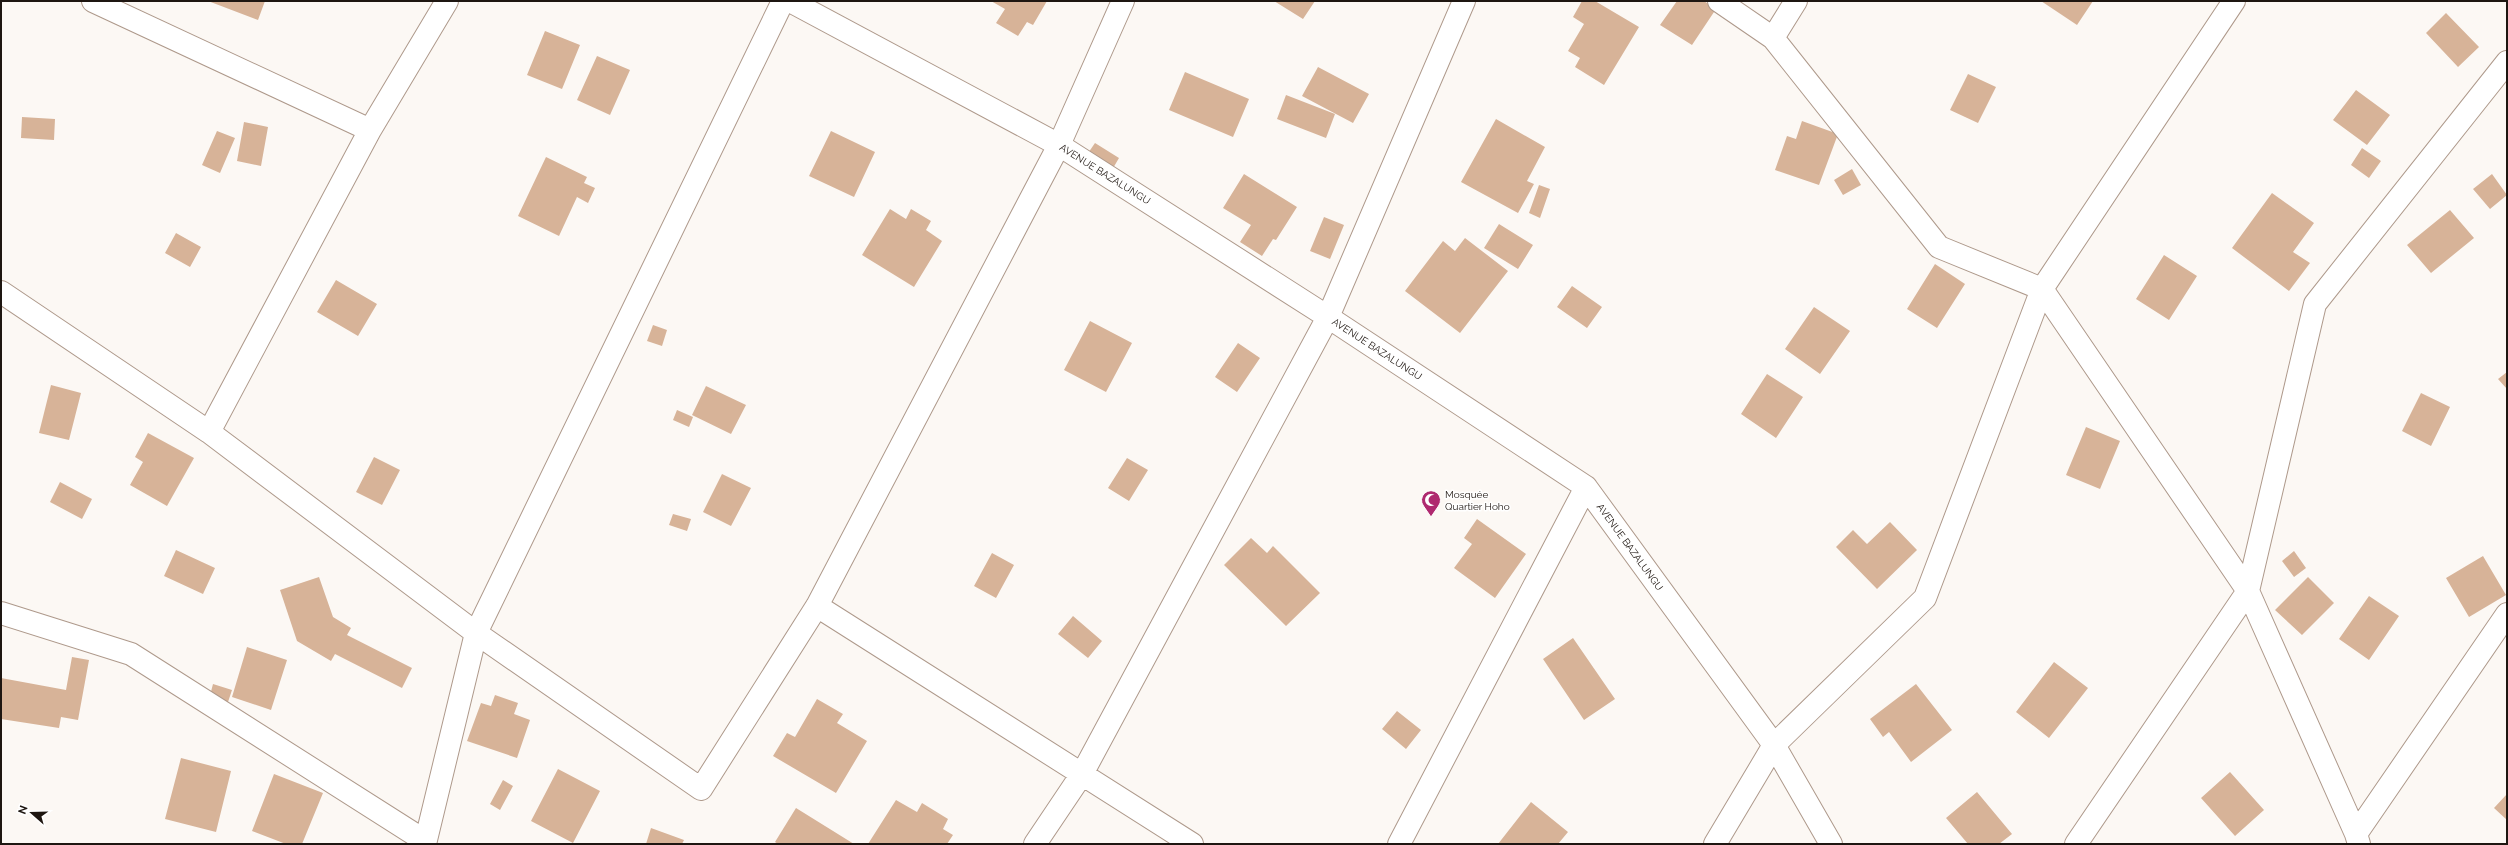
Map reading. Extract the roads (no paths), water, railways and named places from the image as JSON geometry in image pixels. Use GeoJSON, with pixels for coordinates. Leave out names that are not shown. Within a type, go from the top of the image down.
{"type":"FeatureCollection","features":[{"type":"Feature","properties":{"kind":"street"},"geometry":{"type":"LineString","coordinates":[[93,1],[370,130]]}},
{"type":"Feature","properties":{"kind":"street"},"geometry":{"type":"LineString","coordinates":[[209,432],[370,130],[447,1]]}},
{"type":"Feature","properties":{"kind":"street"},"geometry":{"type":"LineString","coordinates":[[1,613],[131,654],[425,843],[476,633],[783,1]]}},
{"type":"Feature","properties":{"kind":"street","name":"AVENUE BAZALUNGU"},"geometry":{"type":"LineString","coordinates":[[790,1],[1059,145],[1328,317],[1586,487],[1774,744],[1831,844]]}},
{"type":"Feature","properties":{"kind":"street"},"geometry":{"type":"LineString","coordinates":[[1,292],[209,432],[476,633],[700,789],[817,606],[1059,145],[1123,1]]}},
{"type":"Feature","properties":{"kind":"street"},"geometry":{"type":"LineString","coordinates":[[1035,844],[1082,774],[1328,317],[1464,1]]}},
{"type":"Feature","properties":{"kind":"street"},"geometry":{"type":"LineString","coordinates":[[1719,1],[1773,38],[1939,247],[2042,289],[2248,591],[2357,839]]}},
{"type":"Feature","properties":{"kind":"street"},"geometry":{"type":"LineString","coordinates":[[1773,38],[1796,1]]}},
{"type":"Feature","properties":{"kind":"street"},"geometry":{"type":"LineString","coordinates":[[1715,844],[1774,744],[1925,598],[2042,289],[2234,1]]}},
{"type":"Feature","properties":{"kind":"street"},"geometry":{"type":"LineString","coordinates":[[2076,844],[2248,591],[2315,304],[2507,62]]}},
{"type":"Feature","properties":{"kind":"street"},"geometry":{"type":"LineString","coordinates":[[1399,844],[1586,487]]}},
{"type":"Feature","properties":{"kind":"street"},"geometry":{"type":"LineString","coordinates":[[817,606],[1192,844]]}},
{"type":"Feature","properties":{"kind":"street"},"geometry":{"type":"LineString","coordinates":[[2357,839],[2507,614]]}},
{"type":"Feature","properties":{"kind":"place","name":"Mosquée Quartier Hoho"},"geometry":{"type":"Point","coordinates":[1431,517]}}]}
